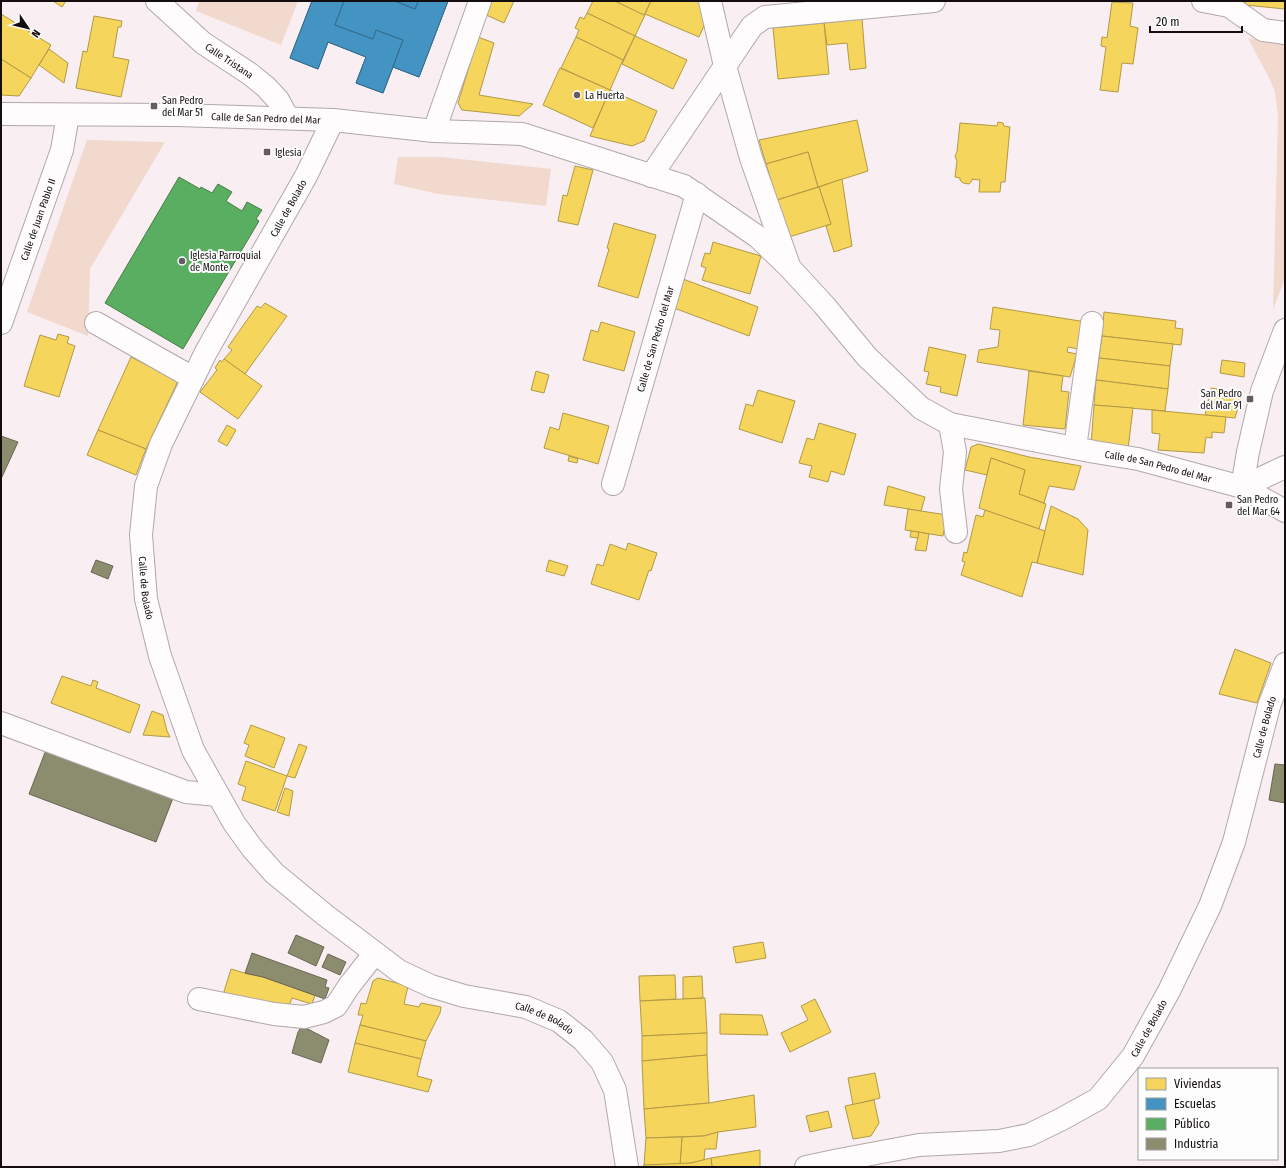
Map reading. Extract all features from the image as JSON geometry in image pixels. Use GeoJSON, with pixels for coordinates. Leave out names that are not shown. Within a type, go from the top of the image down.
{"type":"FeatureCollection","features":[{"type":"Feature","properties":{"kind":"street"},"geometry":{"type":"LineString","coordinates":[[434,131],[480,1]]}},
{"type":"Feature","properties":{"kind":"street","name":"Calle de San Pedro del Mar"},"geometry":{"type":"LineString","coordinates":[[710,1],[725,66],[751,158],[790,268]]}},
{"type":"Feature","properties":{"kind":"street"},"geometry":{"type":"LineString","coordinates":[[651,176],[752,26],[766,17],[934,1]]}},
{"type":"Feature","properties":{"kind":"street"},"geometry":{"type":"LineString","coordinates":[[1203,1],[1229,6],[1263,30],[1285,34]]}},
{"type":"Feature","properties":{"kind":"street","name":"Calle Tristana"},"geometry":{"type":"LineString","coordinates":[[162,3],[203,43],[250,74],[266,87],[278,100],[288,118]]}},
{"type":"Feature","properties":{"kind":"street","name":"Calle de San Pedro del Mar"},"geometry":{"type":"LineString","coordinates":[[1,114],[177,115],[288,118],[333,120],[434,131],[522,134],[684,186],[697,194],[758,237],[790,268],[824,305],[866,357],[921,408],[950,424],[1138,459],[1242,487],[1285,511]]}},
{"type":"Feature","properties":{"kind":"street","name":"Calle de Juan Pablo II"},"geometry":{"type":"LineString","coordinates":[[1,323],[62,150],[68,115]]}},
{"type":"Feature","properties":{"kind":"street","name":"Calle de Bolado"},"geometry":{"type":"LineString","coordinates":[[333,120],[306,176],[206,352],[161,444],[146,486],[140,536],[146,599],[160,656],[193,750],[234,823],[252,848],[274,873],[319,910],[399,971],[431,986],[464,996],[526,1007],[559,1021],[582,1040],[602,1062],[615,1090],[627,1167]]}},
{"type":"Feature","properties":{"kind":"street","name":"Calle de San Pedro del Mar"},"geometry":{"type":"LineString","coordinates":[[613,484],[697,194]]}},
{"type":"Feature","properties":{"kind":"street"},"geometry":{"type":"LineString","coordinates":[[96,323],[193,378]]}},
{"type":"Feature","properties":{"kind":"street"},"geometry":{"type":"LineString","coordinates":[[1074,448],[1092,323]]}},
{"type":"Feature","properties":{"kind":"street"},"geometry":{"type":"LineString","coordinates":[[1242,487],[1248,452],[1262,391],[1285,330]]}},
{"type":"Feature","properties":{"kind":"street"},"geometry":{"type":"LineString","coordinates":[[950,424],[955,452],[951,489],[956,532]]}},
{"type":"Feature","properties":{"kind":"street"},"geometry":{"type":"LineString","coordinates":[[1242,487],[1285,467]]}},
{"type":"Feature","properties":{"kind":"street","name":"Calle de Bolado"},"geometry":{"type":"LineString","coordinates":[[806,1167],[919,1145],[999,1141],[1029,1135],[1098,1099],[1133,1056],[1169,991],[1210,906],[1234,842],[1269,706],[1285,664]]}},
{"type":"Feature","properties":{"kind":"street"},"geometry":{"type":"LineString","coordinates":[[1,723],[186,792],[218,795]]}},
{"type":"Feature","properties":{"kind":"street"},"geometry":{"type":"LineString","coordinates":[[200,1000],[274,1014],[304,1017],[324,1012],[336,1006],[349,986],[375,953]]}},
{"type":"Feature","properties":{"kind":"shaded area"},"geometry":{"type":"Polygon","coordinates":[[[199,1],[298,1],[281,45],[196,11],[199,1]]]}},
{"type":"Feature","properties":{"kind":"shaded area"},"geometry":{"type":"Polygon","coordinates":[[[1248,38],[1285,44],[1285,279],[1273,309],[1278,115],[1275,92],[1248,38]]]}},
{"type":"Feature","properties":{"kind":"shaded area"},"geometry":{"type":"Polygon","coordinates":[[[87,140],[165,142],[90,269],[88,336],[27,312],[87,140]]]}},
{"type":"Feature","properties":{"kind":"shaded area"},"geometry":{"type":"Polygon","coordinates":[[[398,157],[442,157],[551,169],[546,206],[438,194],[394,184],[398,157]]]}},
{"type":"Feature","properties":{"kind":"building: Viviendas"},"geometry":{"type":"Polygon","coordinates":[[[53,1],[66,1],[62,7],[53,1]]]}},
{"type":"Feature","properties":{"kind":"building: Viviendas"},"geometry":{"type":"Polygon","coordinates":[[[492,1],[514,1],[504,23],[484,14],[492,1]]]}},
{"type":"Feature","properties":{"kind":"building: Viviendas"},"geometry":{"type":"Polygon","coordinates":[[[593,1],[615,1],[645,15],[635,36],[587,13],[593,1]]]}},
{"type":"Feature","properties":{"kind":"building: Viviendas"},"geometry":{"type":"Polygon","coordinates":[[[615,1],[651,1],[644,15],[615,1]]]}},
{"type":"Feature","properties":{"kind":"building: Viviendas"},"geometry":{"type":"Polygon","coordinates":[[[651,1],[702,1],[707,19],[699,37],[645,14],[651,1]]]}},
{"type":"Feature","properties":{"kind":"building: Viviendas"},"geometry":{"type":"Polygon","coordinates":[[[1245,1],[1285,1],[1285,9],[1245,5],[1245,1]]]}},
{"type":"Feature","properties":{"kind":"building: Viviendas"},"geometry":{"type":"Polygon","coordinates":[[[1112,2],[1133,3],[1130,26],[1138,28],[1133,64],[1122,63],[1118,92],[1100,90],[1106,47],[1101,46],[1102,37],[1107,38],[1112,2]]]}},
{"type":"Feature","properties":{"kind":"building: Viviendas"},"geometry":{"type":"Polygon","coordinates":[[[587,13],[635,36],[623,60],[576,37],[579,30],[575,28],[580,17],[584,19],[587,13]]]}},
{"type":"Feature","properties":{"kind":"building: Viviendas"},"geometry":{"type":"Polygon","coordinates":[[[1,14],[51,45],[31,78],[1,59],[1,14]]]}},
{"type":"Feature","properties":{"kind":"building: Viviendas"},"geometry":{"type":"Polygon","coordinates":[[[94,16],[122,21],[121,27],[118,27],[113,57],[129,60],[121,97],[76,88],[83,51],[87,52],[94,16]]]}},
{"type":"Feature","properties":{"kind":"building: Viviendas"},"geometry":{"type":"Polygon","coordinates":[[[862,19],[866,68],[850,70],[847,43],[827,45],[824,23],[862,19]]]}},
{"type":"Feature","properties":{"kind":"building: Viviendas"},"geometry":{"type":"Polygon","coordinates":[[[824,23],[829,74],[778,79],[773,28],[824,23]]]}},
{"type":"Feature","properties":{"kind":"building: Viviendas"},"geometry":{"type":"Polygon","coordinates":[[[635,36],[687,60],[673,89],[622,64],[635,36]]]}},
{"type":"Feature","properties":{"kind":"building: Viviendas"},"geometry":{"type":"Polygon","coordinates":[[[478,37],[494,43],[479,95],[533,104],[519,116],[462,110],[458,103],[478,37]]]}},
{"type":"Feature","properties":{"kind":"building: Viviendas"},"geometry":{"type":"Polygon","coordinates":[[[576,37],[623,60],[610,90],[561,68],[576,37]]]}},
{"type":"Feature","properties":{"kind":"building: Viviendas"},"geometry":{"type":"Polygon","coordinates":[[[49,49],[68,63],[64,83],[39,65],[49,49]]]}},
{"type":"Feature","properties":{"kind":"building: Viviendas"},"geometry":{"type":"Polygon","coordinates":[[[1,59],[31,78],[19,96],[1,95],[1,59]]]}},
{"type":"Feature","properties":{"kind":"building: Viviendas"},"geometry":{"type":"Polygon","coordinates":[[[560,68],[610,90],[593,128],[543,105],[560,68]]]}},
{"type":"Feature","properties":{"kind":"building: Viviendas"},"geometry":{"type":"Polygon","coordinates":[[[610,90],[657,111],[644,141],[632,146],[590,136],[610,90]]]}},
{"type":"Feature","properties":{"kind":"building: Viviendas"},"geometry":{"type":"Polygon","coordinates":[[[857,120],[868,171],[818,187],[808,152],[766,164],[759,140],[857,120]]]}},
{"type":"Feature","properties":{"kind":"building: Viviendas"},"geometry":{"type":"Polygon","coordinates":[[[998,122],[1003,123],[1004,126],[1010,127],[1005,182],[1001,182],[1000,192],[979,192],[980,180],[972,179],[969,184],[963,183],[960,178],[955,177],[957,161],[955,156],[957,152],[960,123],[997,126],[998,122]]]}},
{"type":"Feature","properties":{"kind":"building: Viviendas"},"geometry":{"type":"Polygon","coordinates":[[[808,152],[818,187],[777,200],[766,164],[808,152]]]}},
{"type":"Feature","properties":{"kind":"building: Viviendas"},"geometry":{"type":"Polygon","coordinates":[[[575,166],[593,170],[578,225],[558,221],[563,195],[567,196],[575,166]]]}},
{"type":"Feature","properties":{"kind":"building: Viviendas"},"geometry":{"type":"Polygon","coordinates":[[[842,179],[852,246],[834,252],[826,226],[831,224],[819,187],[842,179]]]}},
{"type":"Feature","properties":{"kind":"building: Viviendas"},"geometry":{"type":"Polygon","coordinates":[[[819,187],[831,224],[789,237],[777,200],[819,187]]]}},
{"type":"Feature","properties":{"kind":"building: Viviendas"},"geometry":{"type":"Polygon","coordinates":[[[614,223],[656,235],[638,298],[598,286],[609,249],[607,248],[614,223]]]}},
{"type":"Feature","properties":{"kind":"building: Viviendas"},"geometry":{"type":"Polygon","coordinates":[[[713,242],[761,256],[750,294],[702,280],[706,268],[701,266],[705,253],[710,254],[713,242]]]}},
{"type":"Feature","properties":{"kind":"building: Viviendas"},"geometry":{"type":"Polygon","coordinates":[[[683,279],[758,307],[749,336],[674,308],[683,279]]]}},
{"type":"Feature","properties":{"kind":"building: Viviendas"},"geometry":{"type":"Polygon","coordinates":[[[265,303],[287,316],[245,374],[224,359],[232,350],[228,347],[257,306],[261,308],[265,303]]]}},
{"type":"Feature","properties":{"kind":"building: Viviendas"},"geometry":{"type":"Polygon","coordinates":[[[993,307],[1086,322],[1078,349],[1068,347],[1067,352],[1077,354],[1070,377],[977,362],[979,350],[998,347],[1000,330],[990,329],[993,307]]]}},
{"type":"Feature","properties":{"kind":"building: Viviendas"},"geometry":{"type":"Polygon","coordinates":[[[1104,312],[1176,321],[1175,328],[1183,329],[1181,345],[1102,336],[1104,312]]]}},
{"type":"Feature","properties":{"kind":"building: Viviendas"},"geometry":{"type":"Polygon","coordinates":[[[601,322],[635,332],[624,371],[583,360],[591,330],[598,332],[601,322]]]}},
{"type":"Feature","properties":{"kind":"building: Viviendas"},"geometry":{"type":"Polygon","coordinates":[[[58,334],[69,337],[67,343],[75,346],[59,397],[24,386],[40,335],[56,340],[58,334]]]}},
{"type":"Feature","properties":{"kind":"building: Viviendas"},"geometry":{"type":"Polygon","coordinates":[[[1102,336],[1173,344],[1170,366],[1099,358],[1102,336]]]}},
{"type":"Feature","properties":{"kind":"building: Viviendas"},"geometry":{"type":"Polygon","coordinates":[[[929,347],[966,355],[957,396],[940,392],[941,387],[926,384],[929,372],[924,371],[929,347]]]}},
{"type":"Feature","properties":{"kind":"building: Viviendas"},"geometry":{"type":"Polygon","coordinates":[[[131,357],[178,381],[146,449],[98,430],[131,357]]]}},
{"type":"Feature","properties":{"kind":"building: Viviendas"},"geometry":{"type":"Polygon","coordinates":[[[1099,358],[1170,366],[1168,389],[1096,380],[1099,358]]]}},
{"type":"Feature","properties":{"kind":"building: Viviendas"},"geometry":{"type":"Polygon","coordinates":[[[224,359],[262,386],[238,419],[200,392],[217,370],[215,368],[220,360],[222,362],[224,359]]]}},
{"type":"Feature","properties":{"kind":"building: Viviendas"},"geometry":{"type":"Polygon","coordinates":[[[1222,360],[1245,363],[1244,377],[1220,373],[1222,360]]]}},
{"type":"Feature","properties":{"kind":"building: Viviendas"},"geometry":{"type":"Polygon","coordinates":[[[536,371],[549,375],[544,393],[531,390],[536,371]]]}},
{"type":"Feature","properties":{"kind":"building: Viviendas"},"geometry":{"type":"Polygon","coordinates":[[[1029,371],[1063,376],[1061,391],[1069,392],[1065,429],[1023,425],[1029,371]]]}},
{"type":"Feature","properties":{"kind":"building: Viviendas"},"geometry":{"type":"Polygon","coordinates":[[[1096,380],[1168,389],[1165,411],[1094,405],[1096,380]]]}},
{"type":"Feature","properties":{"kind":"building: Viviendas"},"geometry":{"type":"Polygon","coordinates":[[[1211,388],[1242,393],[1235,418],[1205,415],[1211,388]]]}},
{"type":"Feature","properties":{"kind":"building: Viviendas"},"geometry":{"type":"Polygon","coordinates":[[[758,390],[795,401],[782,443],[739,429],[746,404],[753,406],[758,390]]]}},
{"type":"Feature","properties":{"kind":"building: Viviendas"},"geometry":{"type":"Polygon","coordinates":[[[1094,405],[1133,408],[1128,449],[1091,445],[1094,405]]]}},
{"type":"Feature","properties":{"kind":"building: Viviendas"},"geometry":{"type":"Polygon","coordinates":[[[1152,410],[1226,417],[1224,433],[1212,432],[1212,438],[1206,437],[1204,453],[1158,450],[1160,434],[1152,433],[1152,410]]]}},
{"type":"Feature","properties":{"kind":"building: Viviendas"},"geometry":{"type":"Polygon","coordinates":[[[563,413],[609,426],[598,464],[544,448],[550,427],[559,430],[563,413]]]}},
{"type":"Feature","properties":{"kind":"building: Viviendas"},"geometry":{"type":"Polygon","coordinates":[[[819,423],[856,434],[844,475],[831,471],[828,482],[809,477],[812,466],[799,463],[807,438],[814,440],[819,423]]]}},
{"type":"Feature","properties":{"kind":"building: Viviendas"},"geometry":{"type":"Polygon","coordinates":[[[227,425],[236,430],[227,446],[218,441],[227,425]]]}},
{"type":"Feature","properties":{"kind":"building: Viviendas"},"geometry":{"type":"Polygon","coordinates":[[[98,430],[146,449],[136,475],[87,455],[98,430]]]}},
{"type":"Feature","properties":{"kind":"building: Viviendas"},"geometry":{"type":"Polygon","coordinates":[[[978,444],[1029,457],[1081,466],[1074,490],[1049,486],[1044,503],[1019,494],[1025,470],[991,458],[987,475],[965,470],[971,447],[978,444]]]}},
{"type":"Feature","properties":{"kind":"building: Viviendas"},"geometry":{"type":"Polygon","coordinates":[[[569,456],[578,459],[577,463],[568,461],[569,456]]]}},
{"type":"Feature","properties":{"kind":"building: Viviendas"},"geometry":{"type":"Polygon","coordinates":[[[991,458],[1025,470],[1019,494],[1046,504],[1039,529],[979,508],[991,458]]]}},
{"type":"Feature","properties":{"kind":"building: Viviendas"},"geometry":{"type":"Polygon","coordinates":[[[888,486],[925,497],[921,511],[884,505],[888,486]]]}},
{"type":"Feature","properties":{"kind":"building: Viviendas"},"geometry":{"type":"Polygon","coordinates":[[[1051,506],[1078,519],[1088,530],[1083,575],[1037,563],[1051,506]]]}},
{"type":"Feature","properties":{"kind":"building: Viviendas"},"geometry":{"type":"Polygon","coordinates":[[[908,509],[947,515],[943,536],[905,530],[908,509]]]}},
{"type":"Feature","properties":{"kind":"building: Viviendas"},"geometry":{"type":"Polygon","coordinates":[[[985,510],[1045,531],[1037,563],[1032,562],[1022,597],[961,575],[965,562],[962,561],[964,552],[967,553],[976,515],[983,517],[985,510]]]}},
{"type":"Feature","properties":{"kind":"building: Viviendas"},"geometry":{"type":"Polygon","coordinates":[[[911,531],[919,532],[918,538],[910,537],[911,531]]]}},
{"type":"Feature","properties":{"kind":"building: Viviendas"},"geometry":{"type":"Polygon","coordinates":[[[919,532],[929,534],[926,551],[915,550],[919,532]]]}},
{"type":"Feature","properties":{"kind":"building: Viviendas"},"geometry":{"type":"Polygon","coordinates":[[[628,543],[657,553],[651,571],[649,570],[639,600],[591,584],[597,564],[603,566],[610,544],[626,550],[628,543]]]}},
{"type":"Feature","properties":{"kind":"building: Viviendas"},"geometry":{"type":"Polygon","coordinates":[[[549,560],[568,566],[564,576],[546,571],[549,560]]]}},
{"type":"Feature","properties":{"kind":"building: Viviendas"},"geometry":{"type":"Polygon","coordinates":[[[1235,649],[1271,663],[1257,703],[1219,694],[1235,649]]]}},
{"type":"Feature","properties":{"kind":"building: Viviendas"},"geometry":{"type":"Polygon","coordinates":[[[62,676],[91,686],[93,680],[98,682],[96,688],[140,705],[130,733],[51,703],[62,676]]]}},
{"type":"Feature","properties":{"kind":"building: Viviendas"},"geometry":{"type":"Polygon","coordinates":[[[152,711],[163,715],[170,737],[143,735],[152,711]]]}},
{"type":"Feature","properties":{"kind":"building: Viviendas"},"geometry":{"type":"Polygon","coordinates":[[[251,725],[285,738],[274,768],[245,756],[249,745],[244,743],[251,725]]]}},
{"type":"Feature","properties":{"kind":"building: Viviendas"},"geometry":{"type":"Polygon","coordinates":[[[299,744],[307,747],[295,778],[287,776],[299,744]]]}},
{"type":"Feature","properties":{"kind":"building: Viviendas"},"geometry":{"type":"Polygon","coordinates":[[[246,761],[287,776],[275,811],[242,800],[246,787],[238,784],[246,761]]]}},
{"type":"Feature","properties":{"kind":"building: Viviendas"},"geometry":{"type":"Polygon","coordinates":[[[285,788],[293,791],[289,816],[277,812],[285,788]]]}},
{"type":"Feature","properties":{"kind":"building: Viviendas"},"geometry":{"type":"Polygon","coordinates":[[[763,942],[766,958],[736,963],[733,947],[763,942]]]}},
{"type":"Feature","properties":{"kind":"building: Viviendas"},"geometry":{"type":"Polygon","coordinates":[[[231,969],[263,977],[315,995],[312,1004],[292,998],[288,1009],[222,998],[231,969]]]}},
{"type":"Feature","properties":{"kind":"building: Viviendas"},"geometry":{"type":"Polygon","coordinates":[[[675,975],[676,999],[640,1001],[639,976],[675,975]]]}},
{"type":"Feature","properties":{"kind":"building: Viviendas"},"geometry":{"type":"Polygon","coordinates":[[[702,976],[703,998],[683,999],[683,977],[702,976]]]}},
{"type":"Feature","properties":{"kind":"building: Viviendas"},"geometry":{"type":"Polygon","coordinates":[[[378,978],[408,986],[404,1004],[419,1007],[421,1003],[441,1007],[440,1013],[426,1041],[360,1025],[363,1015],[358,1015],[361,1003],[366,1004],[373,981],[378,978]]]}},
{"type":"Feature","properties":{"kind":"building: Viviendas"},"geometry":{"type":"Polygon","coordinates":[[[705,998],[707,1033],[642,1036],[640,1001],[705,998]]]}},
{"type":"Feature","properties":{"kind":"building: Viviendas"},"geometry":{"type":"Polygon","coordinates":[[[815,999],[831,1032],[790,1052],[781,1033],[808,1020],[801,1006],[815,999]]]}},
{"type":"Feature","properties":{"kind":"building: Viviendas"},"geometry":{"type":"Polygon","coordinates":[[[720,1014],[762,1015],[768,1035],[720,1034],[720,1014]]]}},
{"type":"Feature","properties":{"kind":"building: Viviendas"},"geometry":{"type":"Polygon","coordinates":[[[360,1025],[426,1041],[421,1059],[355,1043],[360,1025]]]}},
{"type":"Feature","properties":{"kind":"building: Viviendas"},"geometry":{"type":"Polygon","coordinates":[[[707,1033],[707,1055],[642,1061],[642,1036],[707,1033]]]}},
{"type":"Feature","properties":{"kind":"building: Viviendas"},"geometry":{"type":"Polygon","coordinates":[[[355,1043],[421,1059],[417,1076],[432,1080],[428,1092],[348,1072],[355,1043]]]}},
{"type":"Feature","properties":{"kind":"building: Viviendas"},"geometry":{"type":"Polygon","coordinates":[[[707,1055],[709,1103],[644,1109],[642,1061],[707,1055]]]}},
{"type":"Feature","properties":{"kind":"building: Viviendas"},"geometry":{"type":"Polygon","coordinates":[[[875,1073],[880,1098],[853,1105],[848,1078],[875,1073]]]}},
{"type":"Feature","properties":{"kind":"building: Viviendas"},"geometry":{"type":"Polygon","coordinates":[[[754,1095],[756,1127],[718,1132],[704,1136],[646,1138],[644,1109],[709,1103],[754,1095]]]}},
{"type":"Feature","properties":{"kind":"building: Viviendas"},"geometry":{"type":"Polygon","coordinates":[[[874,1100],[879,1123],[871,1136],[853,1139],[845,1106],[874,1100]]]}},
{"type":"Feature","properties":{"kind":"building: Viviendas"},"geometry":{"type":"Polygon","coordinates":[[[828,1111],[832,1127],[810,1132],[806,1116],[828,1111]]]}},
{"type":"Feature","properties":{"kind":"building: Viviendas"},"geometry":{"type":"Polygon","coordinates":[[[718,1132],[716,1149],[705,1149],[704,1160],[680,1164],[682,1137],[704,1136],[718,1132]]]}},
{"type":"Feature","properties":{"kind":"building: Viviendas"},"geometry":{"type":"Polygon","coordinates":[[[682,1137],[680,1164],[644,1165],[646,1138],[682,1137]]]}},
{"type":"Feature","properties":{"kind":"building: Viviendas"},"geometry":{"type":"Polygon","coordinates":[[[760,1150],[760,1167],[712,1167],[711,1158],[760,1150]]]}},
{"type":"Feature","properties":{"kind":"building: Viviendas"},"geometry":{"type":"Polygon","coordinates":[[[711,1158],[712,1167],[643,1167],[644,1165],[691,1163],[711,1158]]]}},
{"type":"Feature","properties":{"kind":"building: Escuelas"},"geometry":{"type":"Polygon","coordinates":[[[312,1],[448,1],[419,77],[393,67],[383,93],[356,83],[366,57],[328,42],[318,69],[290,58],[312,1]]]}},
{"type":"Feature","properties":{"kind":"building: Escuelas"},"geometry":{"type":"Polygon","coordinates":[[[312,1],[344,1],[335,25],[373,39],[376,30],[403,40],[383,93],[356,83],[366,57],[328,42],[318,69],[290,58],[312,1]]]}},
{"type":"Feature","properties":{"kind":"building: Escuelas"},"geometry":{"type":"Polygon","coordinates":[[[344,1],[395,1],[415,9],[418,1],[448,1],[419,77],[393,67],[403,40],[376,30],[373,39],[335,25],[344,1]]]}},
{"type":"Feature","properties":{"kind":"building: Escuelas"},"geometry":{"type":"Polygon","coordinates":[[[395,1],[418,1],[415,9],[395,1]]]}},
{"type":"Feature","properties":{"kind":"building: Público","name":"Iglesia Parroquial de Monte"},"geometry":{"type":"Polygon","coordinates":[[[179,177],[200,189],[201,187],[212,193],[218,184],[232,192],[226,201],[242,211],[247,202],[262,210],[256,219],[259,221],[183,349],[105,303],[179,177]]]}},
{"type":"Feature","properties":{"kind":"building: Industria"},"geometry":{"type":"Polygon","coordinates":[[[1,436],[18,442],[1,479],[1,436]]]}},
{"type":"Feature","properties":{"kind":"building: Industria"},"geometry":{"type":"Polygon","coordinates":[[[96,560],[113,566],[108,579],[91,572],[96,560]]]}},
{"type":"Feature","properties":{"kind":"building: Industria"},"geometry":{"type":"Polygon","coordinates":[[[46,750],[173,798],[156,842],[29,794],[46,750]]]}},
{"type":"Feature","properties":{"kind":"building: Industria"},"geometry":{"type":"Polygon","coordinates":[[[1275,764],[1285,765],[1285,803],[1269,800],[1275,764]]]}},
{"type":"Feature","properties":{"kind":"building: Industria"},"geometry":{"type":"Polygon","coordinates":[[[296,935],[324,947],[316,966],[288,953],[296,935]]]}},
{"type":"Feature","properties":{"kind":"building: Industria"},"geometry":{"type":"Polygon","coordinates":[[[252,953],[327,980],[325,987],[329,988],[325,999],[263,977],[245,973],[252,953]]]}},
{"type":"Feature","properties":{"kind":"building: Industria"},"geometry":{"type":"Polygon","coordinates":[[[328,954],[346,962],[340,975],[322,967],[328,954]]]}},
{"type":"Feature","properties":{"kind":"building: Industria"},"geometry":{"type":"Polygon","coordinates":[[[302,1026],[329,1040],[321,1063],[292,1053],[298,1032],[302,1026]]]}},
{"type":"Feature","properties":{"kind":"place","name":"La Huerta"},"geometry":{"type":"Point","coordinates":[577,95]}},
{"type":"Feature","properties":{"kind":"place","name":"San Pedro del Mar 51"},"geometry":{"type":"Point","coordinates":[154,106]}},
{"type":"Feature","properties":{"kind":"place","name":"Iglesia"},"geometry":{"type":"Point","coordinates":[267,152]}},
{"type":"Feature","properties":{"kind":"place","name":"Iglesia Parroquial de Monte"},"geometry":{"type":"Point","coordinates":[182,261]}},
{"type":"Feature","properties":{"kind":"place","name":"San Pedro del Mar 91"},"geometry":{"type":"Point","coordinates":[1250,399]}},
{"type":"Feature","properties":{"kind":"place","name":"San Pedro del Mar 64"},"geometry":{"type":"Point","coordinates":[1229,505]}}]}
